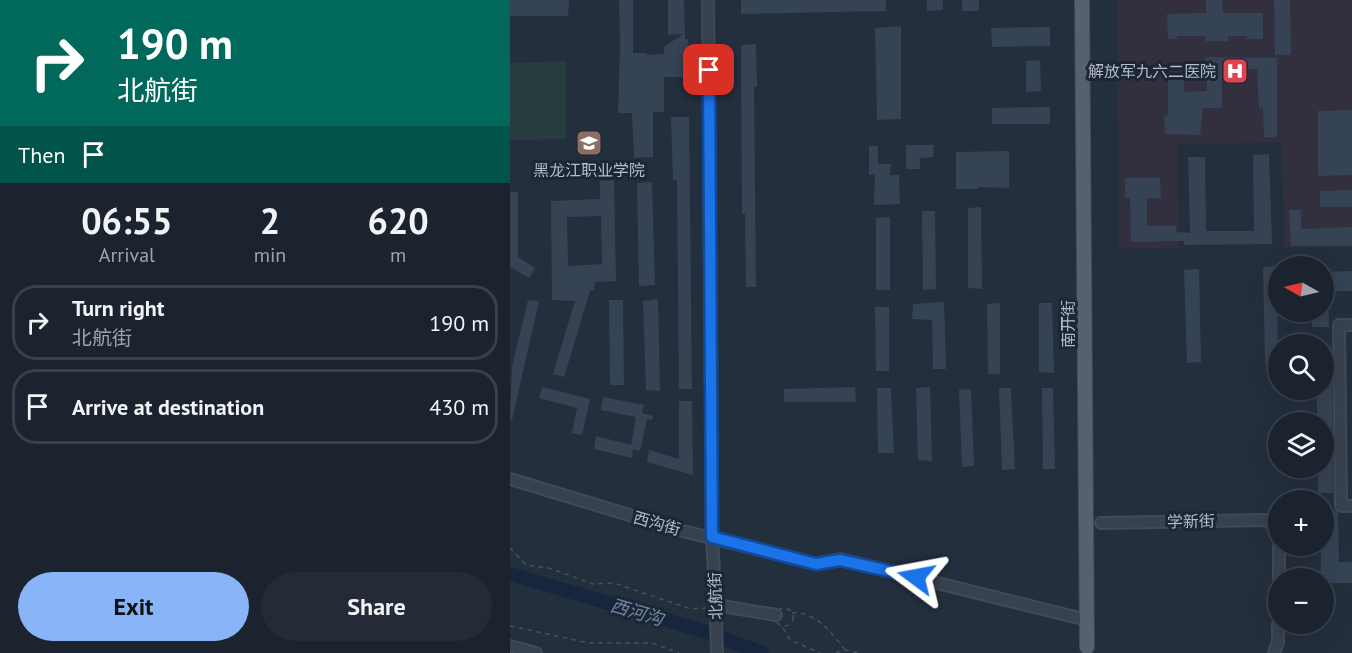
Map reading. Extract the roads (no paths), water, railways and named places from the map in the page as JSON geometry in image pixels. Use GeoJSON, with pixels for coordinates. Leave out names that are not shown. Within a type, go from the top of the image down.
{"type":"FeatureCollection","features":[{"type":"Feature","properties":{"kind":"main road","name":"南开街"},"geometry":{"type":"LineString","coordinates":[[1082,0],[1086,650]]}},
{"type":"Feature","properties":{"kind":"street","name":"北航街"},"geometry":{"type":"LineString","coordinates":[[708,0],[712,537],[717,653]]}},
{"type":"Feature","properties":{"kind":"street"},"geometry":{"type":"LineString","coordinates":[[1352,325],[1338,325],[1341,506],[1352,506]]}},
{"type":"Feature","properties":{"kind":"street","name":"西沟街"},"geometry":{"type":"LineString","coordinates":[[510,479],[679,530],[816,564],[840,560],[1087,620]]}},
{"type":"Feature","properties":{"kind":"street","name":"学新街"},"geometry":{"type":"LineString","coordinates":[[1101,523],[1265,520],[1268,522]]}},
{"type":"Feature","properties":{"kind":"street"},"geometry":{"type":"LineString","coordinates":[[722,606],[776,615]]}},
{"type":"Feature","properties":{"kind":"street"},"geometry":{"type":"LineString","coordinates":[[510,646],[536,653]]}},
{"type":"Feature","properties":{"kind":"waterway","name":"西河沟"},"geometry":{"type":"LineString","coordinates":[[510,574],[710,633],[762,653]]}},
{"type":"Feature","properties":{"kind":"place","name":"解放军九六二医院"},"geometry":{"type":"Point","coordinates":[1235,71]}},
{"type":"Feature","properties":{"kind":"place","name":"黑龙江职业学院"},"geometry":{"type":"Point","coordinates":[589,143]}}]}
